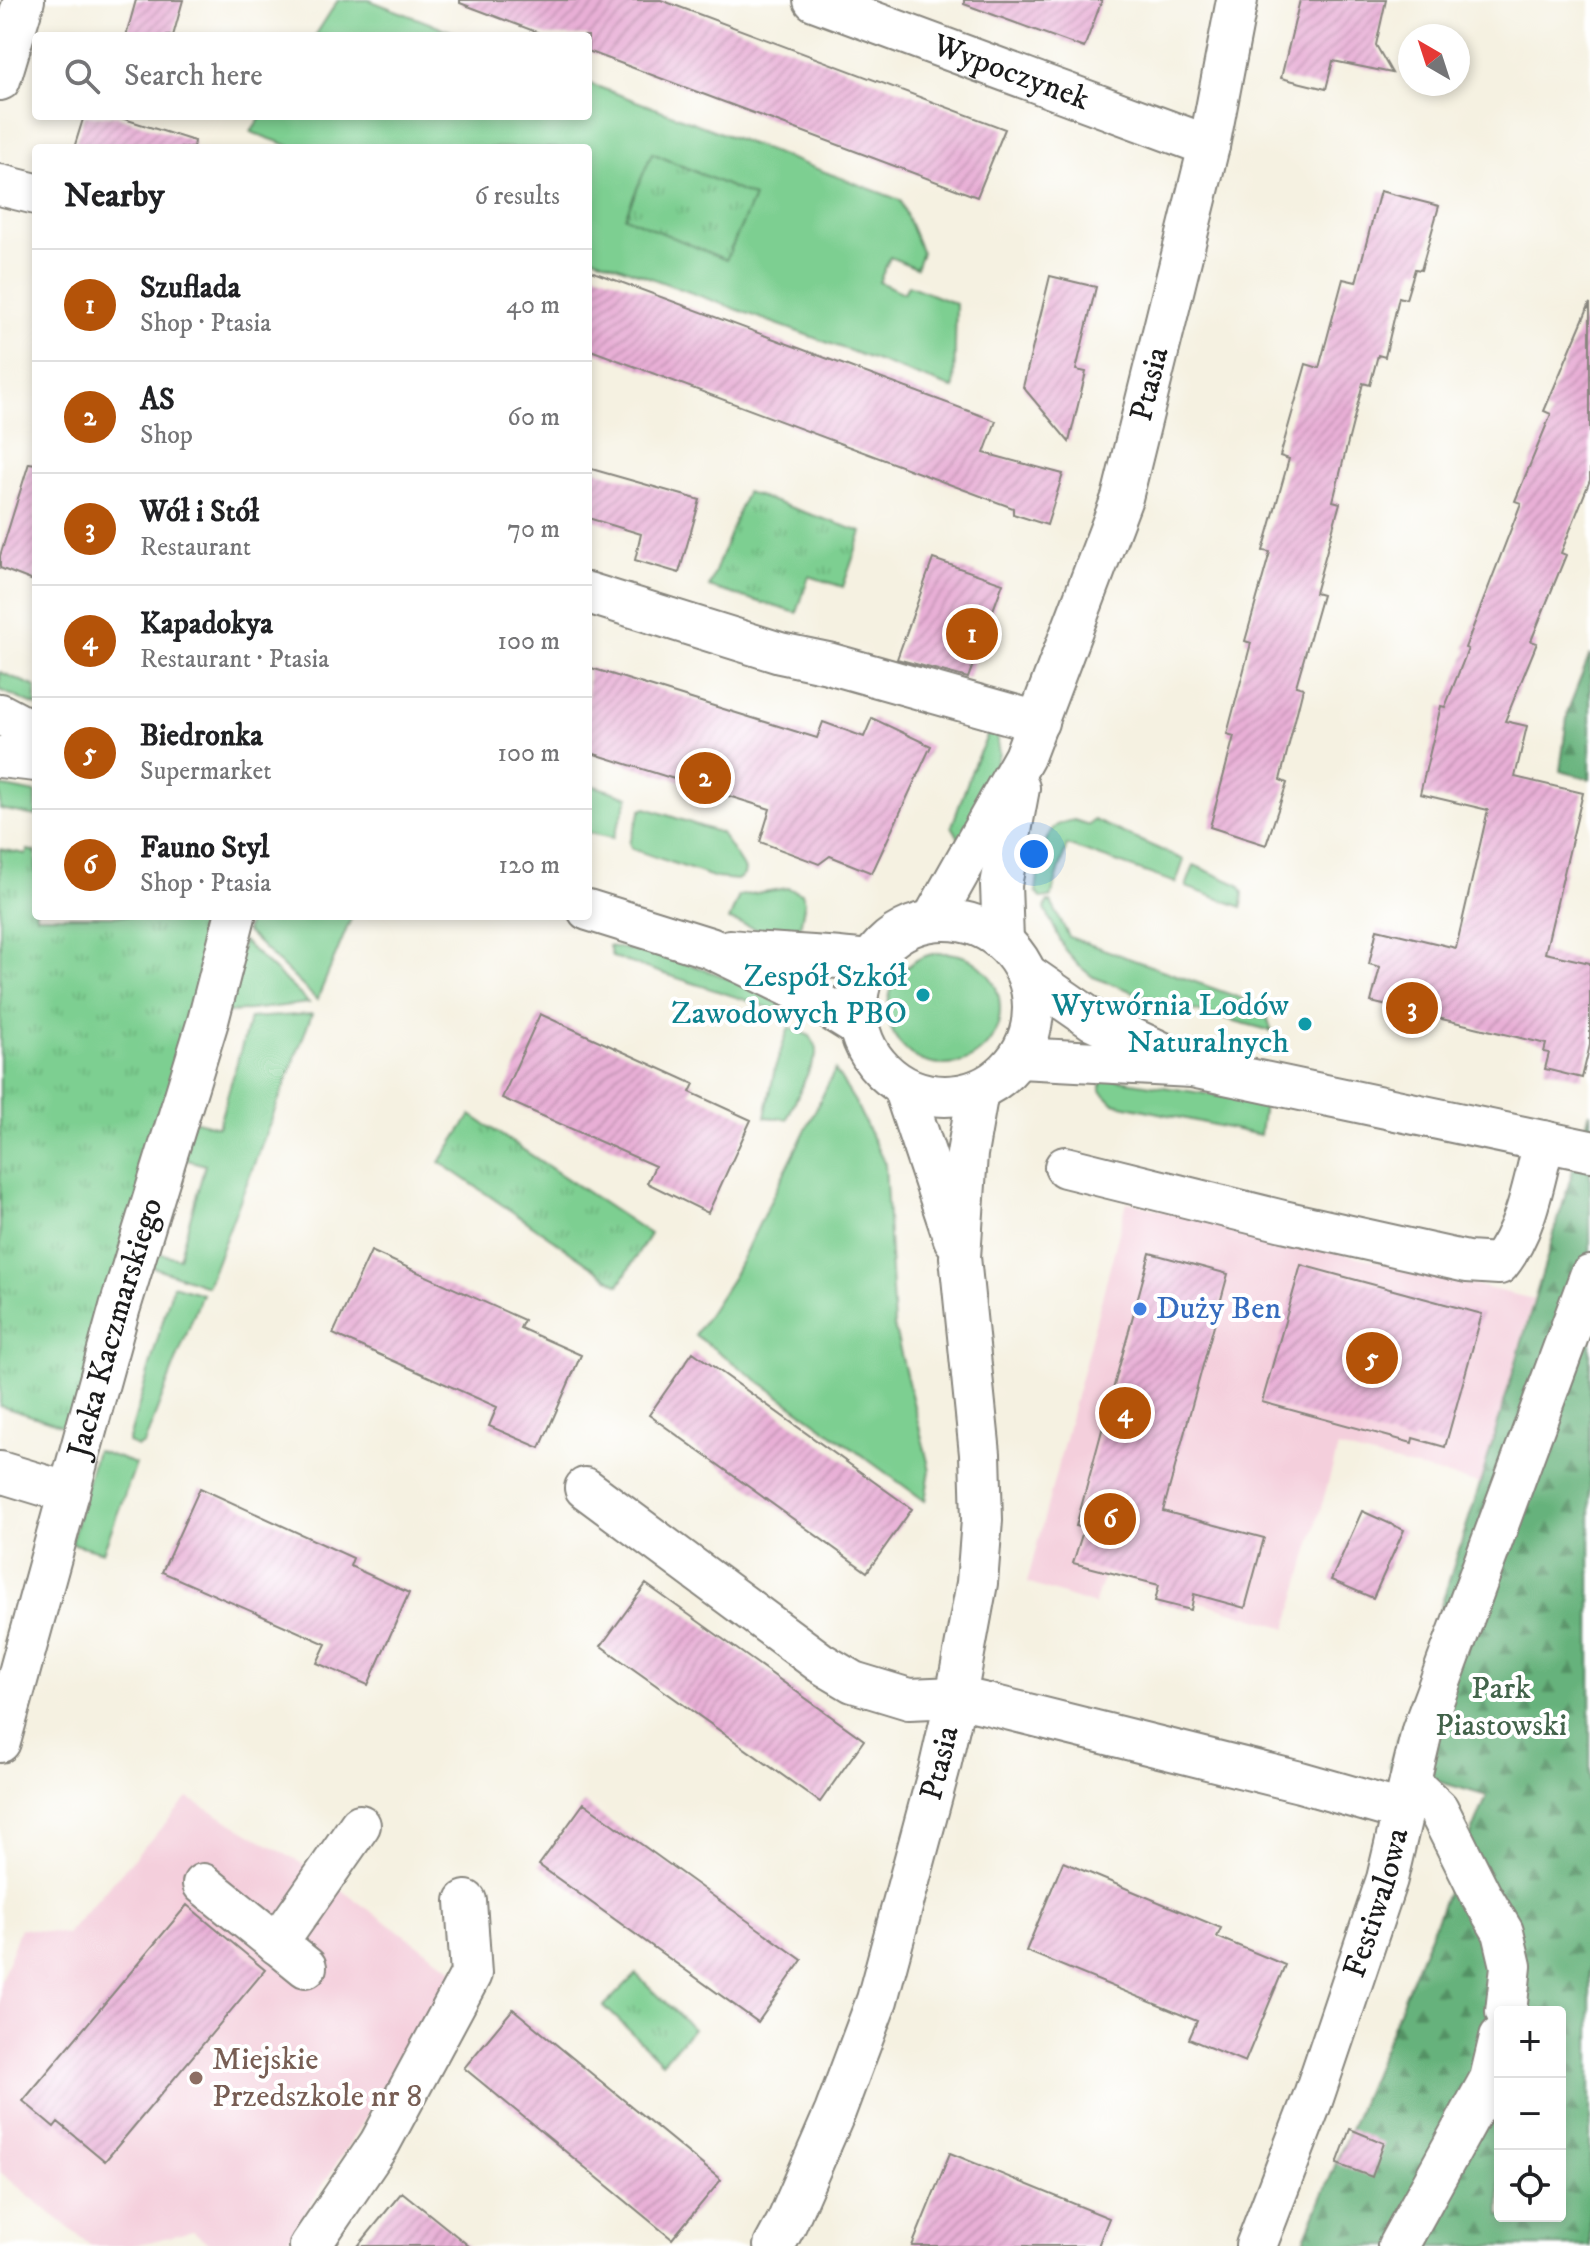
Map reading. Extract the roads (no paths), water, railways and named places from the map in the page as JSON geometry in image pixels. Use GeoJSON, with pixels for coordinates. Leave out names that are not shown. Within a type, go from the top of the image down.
{"type":"FeatureCollection","features":[{"type":"Feature","properties":{"kind":"street"},"geometry":{"type":"LineString","coordinates":[[0,80],[24,0]]}},
{"type":"Feature","properties":{"kind":"street","name":"Wypoczynek"},"geometry":{"type":"LineString","coordinates":[[814,0],[1209,146]]}},
{"type":"Feature","properties":{"kind":"street","name":"Ptasia"},"geometry":{"type":"LineString","coordinates":[[933,919],[961,873],[1031,739],[1122,498],[1209,146],[1237,0]]}},
{"type":"Feature","properties":{"kind":"street"},"geometry":{"type":"LineString","coordinates":[[0,185],[32,193]]}},
{"type":"Feature","properties":{"kind":"street"},"geometry":{"type":"LineString","coordinates":[[592,594],[780,653],[828,663],[1031,739]]}},
{"type":"Feature","properties":{"kind":"street"},"geometry":{"type":"LineString","coordinates":[[0,714],[32,731]]}},
{"type":"Feature","properties":{"kind":"street","name":"Ptasia"},"geometry":{"type":"LineString","coordinates":[[1003,940],[1001,885],[1031,739]]}},
{"type":"Feature","properties":{"kind":"street"},"geometry":{"type":"LineString","coordinates":[[0,757],[32,761]]}},
{"type":"Feature","properties":{"kind":"street"},"geometry":{"type":"LineString","coordinates":[[592,911],[710,948],[804,993],[857,1026]]}},
{"type":"Feature","properties":{"kind":"street"},"geometry":{"type":"LineString","coordinates":[[1028,975],[1034,1003],[1030,1034],[1019,1058],[978,1091],[942,1097],[903,1087],[874,1064],[857,1026],[856,994],[868,961],[893,934],[933,919],[967,921],[1003,940],[1028,975],[1093,1020],[1192,1067]]}},
{"type":"Feature","properties":{"kind":"street","name":"Jacka Kaczmarskiego"},"geometry":{"type":"LineString","coordinates":[[0,1742],[120,1307],[208,1021],[234,920]]}},
{"type":"Feature","properties":{"kind":"street"},"geometry":{"type":"LineString","coordinates":[[710,948],[781,955],[816,954],[868,961]]}},
{"type":"Feature","properties":{"kind":"street"},"geometry":{"type":"LineString","coordinates":[[1019,1058],[1192,1067],[1590,1151]]}},
{"type":"Feature","properties":{"kind":"street","name":"Ptasia"},"geometry":{"type":"LineString","coordinates":[[903,1087],[960,1257]]}},
{"type":"Feature","properties":{"kind":"street","name":"Ptasia"},"geometry":{"type":"LineString","coordinates":[[774,2246],[835,2112],[877,2000],[956,1697],[977,1583],[982,1520],[980,1454],[960,1257],[967,1154],[978,1091]]}},
{"type":"Feature","properties":{"kind":"street"},"geometry":{"type":"LineString","coordinates":[[1065,1167],[1283,1221],[1467,1262],[1499,1264],[1511,1250],[1516,1237],[1544,1141]]}},
{"type":"Feature","properties":{"kind":"street"},"geometry":{"type":"LineString","coordinates":[[1507,2006],[1511,1966],[1503,1932],[1438,1809],[1406,1797],[1422,1731],[1590,1276]]}},
{"type":"Feature","properties":{"kind":"street"},"geometry":{"type":"LineString","coordinates":[[0,1472],[69,1493]]}},
{"type":"Feature","properties":{"kind":"street","name":"Festiwalowa"},"geometry":{"type":"LineString","coordinates":[[585,1488],[821,1663],[853,1682],[909,1699],[956,1697],[1300,1782],[1406,1797],[1387,1879],[1313,2098],[1256,2246]]}},
{"type":"Feature","properties":{"kind":"street"},"geometry":{"type":"LineString","coordinates":[[203,1884],[291,1956],[360,1825]]}},
{"type":"Feature","properties":{"kind":"street"},"geometry":{"type":"LineString","coordinates":[[310,2246],[380,2143],[471,1974],[466,1901]]}},
{"type":"Feature","properties":{"kind":"street"},"geometry":{"type":"LineString","coordinates":[[1398,2246],[1490,2079],[1494,2062]]}},
{"type":"Feature","properties":{"kind":"place","name":"Szuflada"},"geometry":{"type":"Point","coordinates":[972,634]}},
{"type":"Feature","properties":{"kind":"place","name":"AS"},"geometry":{"type":"Point","coordinates":[705,778]}},
{"type":"Feature","properties":{"kind":"place","name":"Zespół Szkół Zawodowych PBO"},"geometry":{"type":"Point","coordinates":[923,995]}},
{"type":"Feature","properties":{"kind":"place","name":"Wół i Stół"},"geometry":{"type":"Point","coordinates":[1412,1008]}},
{"type":"Feature","properties":{"kind":"place","name":"Wytwórnia Lodów Naturalnych"},"geometry":{"type":"Point","coordinates":[1305,1024]}},
{"type":"Feature","properties":{"kind":"place","name":"Duży Ben"},"geometry":{"type":"Point","coordinates":[1140,1309]}},
{"type":"Feature","properties":{"kind":"place","name":"Biedronka"},"geometry":{"type":"Point","coordinates":[1372,1358]}},
{"type":"Feature","properties":{"kind":"place","name":"Kapadokya"},"geometry":{"type":"Point","coordinates":[1125,1413]}},
{"type":"Feature","properties":{"kind":"place","name":"Fauno Styl"},"geometry":{"type":"Point","coordinates":[1110,1519]}},
{"type":"Feature","properties":{"kind":"place","name":"Miejskie Przedszkole nr 8"},"geometry":{"type":"Point","coordinates":[196,2078]}},
{"type":"Feature","properties":{"kind":"park label","name":"Park Piastowski"},"geometry":{"type":"Point","coordinates":[1501,1708]}}]}
